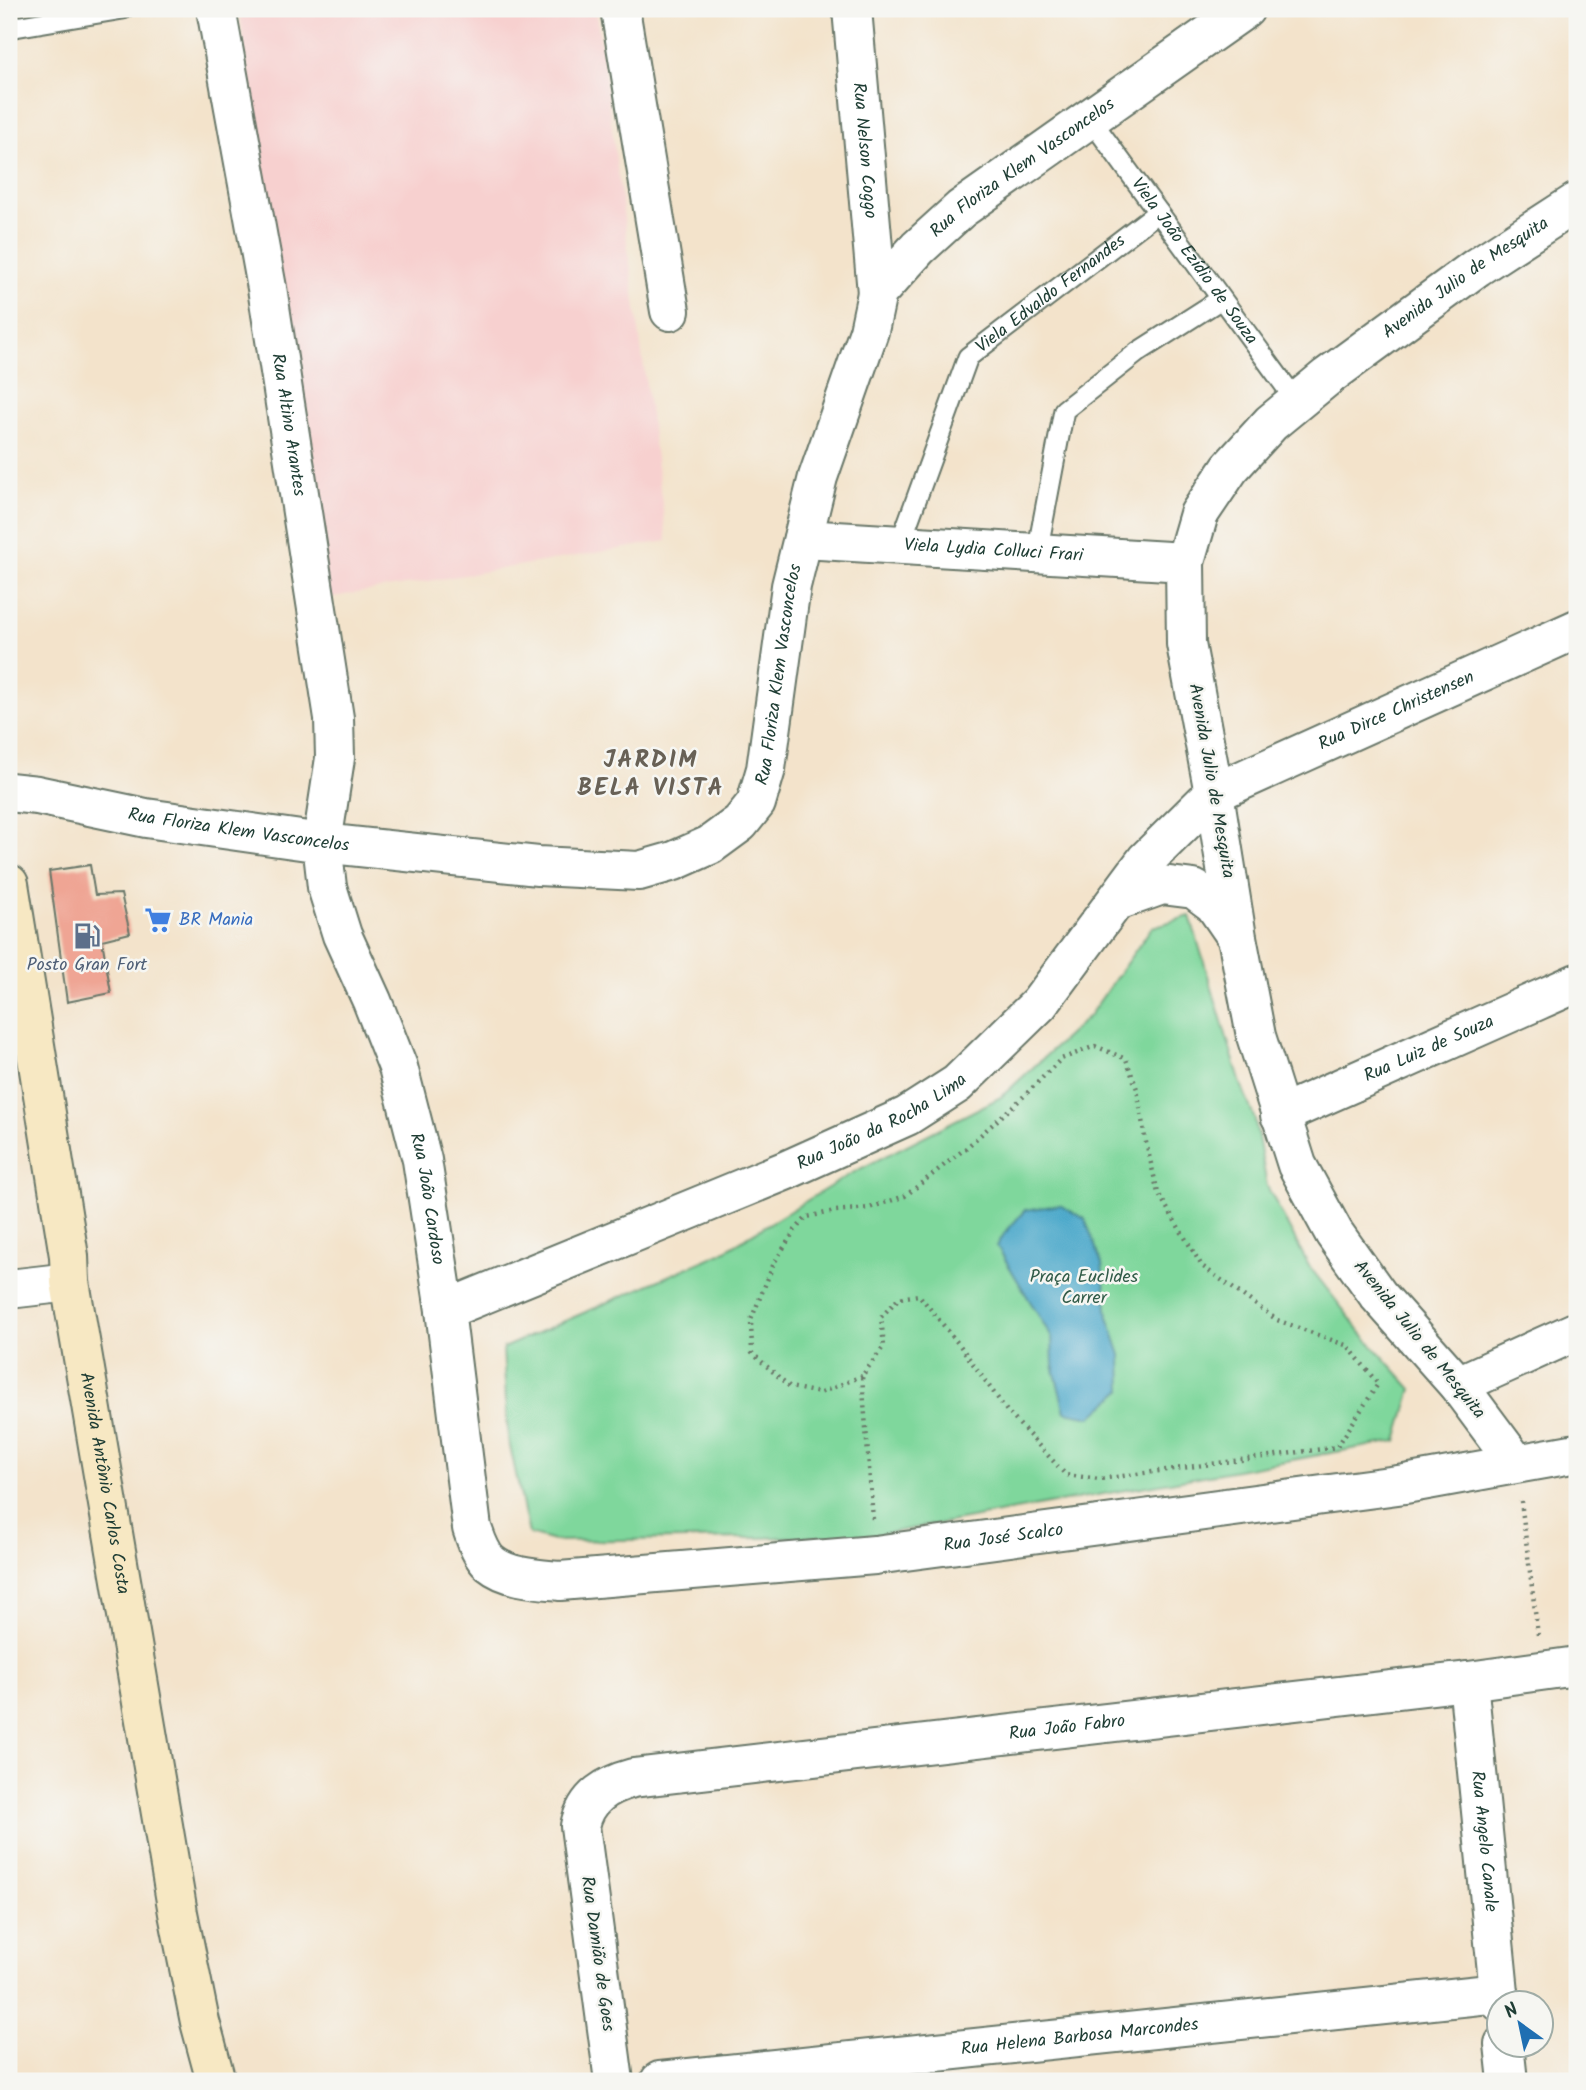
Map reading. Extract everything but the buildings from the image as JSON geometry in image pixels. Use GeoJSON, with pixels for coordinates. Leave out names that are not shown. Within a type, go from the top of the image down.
{"type":"FeatureCollection","features":[{"type":"Feature","properties":{"kind":"main road","name":"Avenida Antônio Carlos Costa"},"geometry":{"type":"LineString","coordinates":[[9,884],[69,1256],[70,1282],[178,1913],[200,2022],[216,2081]]}},
{"type":"Feature","properties":{"kind":"street","name":"Rua Altino Arantes"},"geometry":{"type":"LineString","coordinates":[[216,9],[267,288],[334,718],[335,758],[322,843]]}},
{"type":"Feature","properties":{"kind":"street"},"geometry":{"type":"LineString","coordinates":[[620,9],[670,311]]}},
{"type":"Feature","properties":{"kind":"street","name":"Rua Nelson Coggo"},"geometry":{"type":"LineString","coordinates":[[852,9],[877,293]]}},
{"type":"Feature","properties":{"kind":"street","name":"Rua Floriza Klem Vasconcelos"},"geometry":{"type":"LineString","coordinates":[[9,792],[37,795],[146,818],[322,843],[538,866],[639,871],[674,862],[710,845],[740,823],[756,803],[766,769],[791,586],[818,477],[869,331],[877,293],[918,248],[961,209],[1245,9]]}},
{"type":"Feature","properties":{"kind":"street","name":"Avenida Julio de Mesquita"},"geometry":{"type":"LineString","coordinates":[[1516,1463],[1458,1385],[1378,1295],[1334,1233],[1297,1165],[1256,1036],[1237,937],[1186,644],[1185,562],[1199,514],[1230,468],[1271,422],[1477,267],[1577,202]]}},
{"type":"Feature","properties":{"kind":"street","name":"Viela Lydia Colluci Frari"},"geometry":{"type":"LineString","coordinates":[[803,538],[1185,562]]}},
{"type":"Feature","properties":{"kind":"street","name":"Rua Dirce Christensen"},"geometry":{"type":"LineString","coordinates":[[1214,793],[1577,629]]}},
{"type":"Feature","properties":{"kind":"street","name":"Rua João da Rocha Lima"},"geometry":{"type":"LineString","coordinates":[[445,1310],[787,1170],[907,1116],[957,1084],[1039,1004],[1146,860],[1214,793]]}},
{"type":"Feature","properties":{"kind":"street","name":"Rua João Cardoso"},"geometry":{"type":"LineString","coordinates":[[322,843],[327,887],[342,934],[398,1067],[422,1160],[445,1310],[472,1528],[490,1563]]}},
{"type":"Feature","properties":{"kind":"street"},"geometry":{"type":"LineString","coordinates":[[1117,901],[1162,884],[1194,888],[1214,904],[1237,937]]}},
{"type":"Feature","properties":{"kind":"street","name":"Rua Luiz de Souza"},"geometry":{"type":"LineString","coordinates":[[1280,1115],[1577,983]]}},
{"type":"Feature","properties":{"kind":"street"},"geometry":{"type":"LineString","coordinates":[[9,1289],[70,1282]]}},
{"type":"Feature","properties":{"kind":"street"},"geometry":{"type":"LineString","coordinates":[[1458,1385],[1577,1331]]}},
{"type":"Feature","properties":{"kind":"street","name":"Rua José Scalco"},"geometry":{"type":"LineString","coordinates":[[490,1563],[522,1576],[560,1581],[876,1555],[1405,1484],[1577,1453]]}},
{"type":"Feature","properties":{"kind":"street","name":"Rua João Fabro"},"geometry":{"type":"LineString","coordinates":[[580,1826],[583,1811],[601,1791],[633,1778],[1560,1668]]}},
{"type":"Feature","properties":{"kind":"street","name":"Rua Angelo Canale"},"geometry":{"type":"LineString","coordinates":[[1468,1681],[1498,1988]]}},
{"type":"Feature","properties":{"kind":"street","name":"Rua Damião de Goes"},"geometry":{"type":"LineString","coordinates":[[580,1826],[614,2081]]}},
{"type":"Feature","properties":{"kind":"street","name":"Rua Helena Barbosa Marcondes"},"geometry":{"type":"LineString","coordinates":[[660,2081],[1484,1999]]}},
{"type":"Feature","properties":{"kind":"street"},"geometry":{"type":"LineString","coordinates":[[1505,2058],[1508,2081]]}},
{"type":"Feature","properties":{"kind":"lane"},"geometry":{"type":"LineString","coordinates":[[9,28],[123,9]]}},
{"type":"Feature","properties":{"kind":"lane","name":"Viela João Ezídio de Souza"},"geometry":{"type":"LineString","coordinates":[[1091,120],[1297,402]]}},
{"type":"Feature","properties":{"kind":"lane","name":"Viela Edvaldo Fernandes"},"geometry":{"type":"LineString","coordinates":[[900,544],[968,357],[1158,212]]}},
{"type":"Feature","properties":{"kind":"lane"},"geometry":{"type":"LineString","coordinates":[[1037,553],[1064,410],[1138,352],[1221,299]]}},
{"type":"Feature","properties":{"kind":"path"},"geometry":{"type":"LineString","coordinates":[[862,1376],[820,1393],[790,1387],[752,1353],[751,1320],[774,1263],[795,1230],[807,1217],[869,1208],[905,1196],[967,1148],[1061,1059],[1096,1046],[1126,1059],[1137,1089],[1158,1193],[1202,1266],[1277,1320],[1348,1346],[1378,1384],[1337,1447],[1100,1479],[1066,1475],[1007,1411],[919,1295],[899,1298],[881,1317],[884,1346],[862,1376],[876,1555]]}},
{"type":"Feature","properties":{"kind":"path"},"geometry":{"type":"LineString","coordinates":[[1516,1463],[1560,1668]]}},
{"type":"Feature","properties":{"kind":"shaded area"},"geometry":{"type":"Polygon","coordinates":[[[239,9],[596,9],[667,541],[327,598],[239,9]]]}},
{"type":"Feature","properties":{"kind":"green space","name":"Praça Euclides Carrer"},"geometry":{"type":"Polygon","coordinates":[[[1190,916],[1240,1081],[1255,1120],[1267,1186],[1309,1266],[1361,1332],[1412,1389],[1397,1441],[871,1536],[554,1541],[529,1534],[508,1437],[503,1348],[721,1253],[852,1173],[1001,1097],[1089,1016],[1152,927],[1190,916]]]}},
{"type":"Feature","properties":{"kind":"water"},"geometry":{"type":"Polygon","coordinates":[[[1060,1205],[1085,1219],[1102,1264],[1108,1317],[1121,1355],[1122,1390],[1091,1417],[1065,1412],[1053,1365],[1052,1338],[997,1246],[1025,1210],[1060,1205]]]}},
{"type":"Feature","properties":{"kind":"place","name":"BR Mania"},"geometry":{"type":"Point","coordinates":[158,920]}},
{"type":"Feature","properties":{"kind":"place","name":"Posto Gran Fort"},"geometry":{"type":"Point","coordinates":[87,936]}},
{"type":"Feature","properties":{"kind":"district","name":"JARDIM BELA VISTA"},"geometry":{"type":"Point","coordinates":[651,774]}}]}
